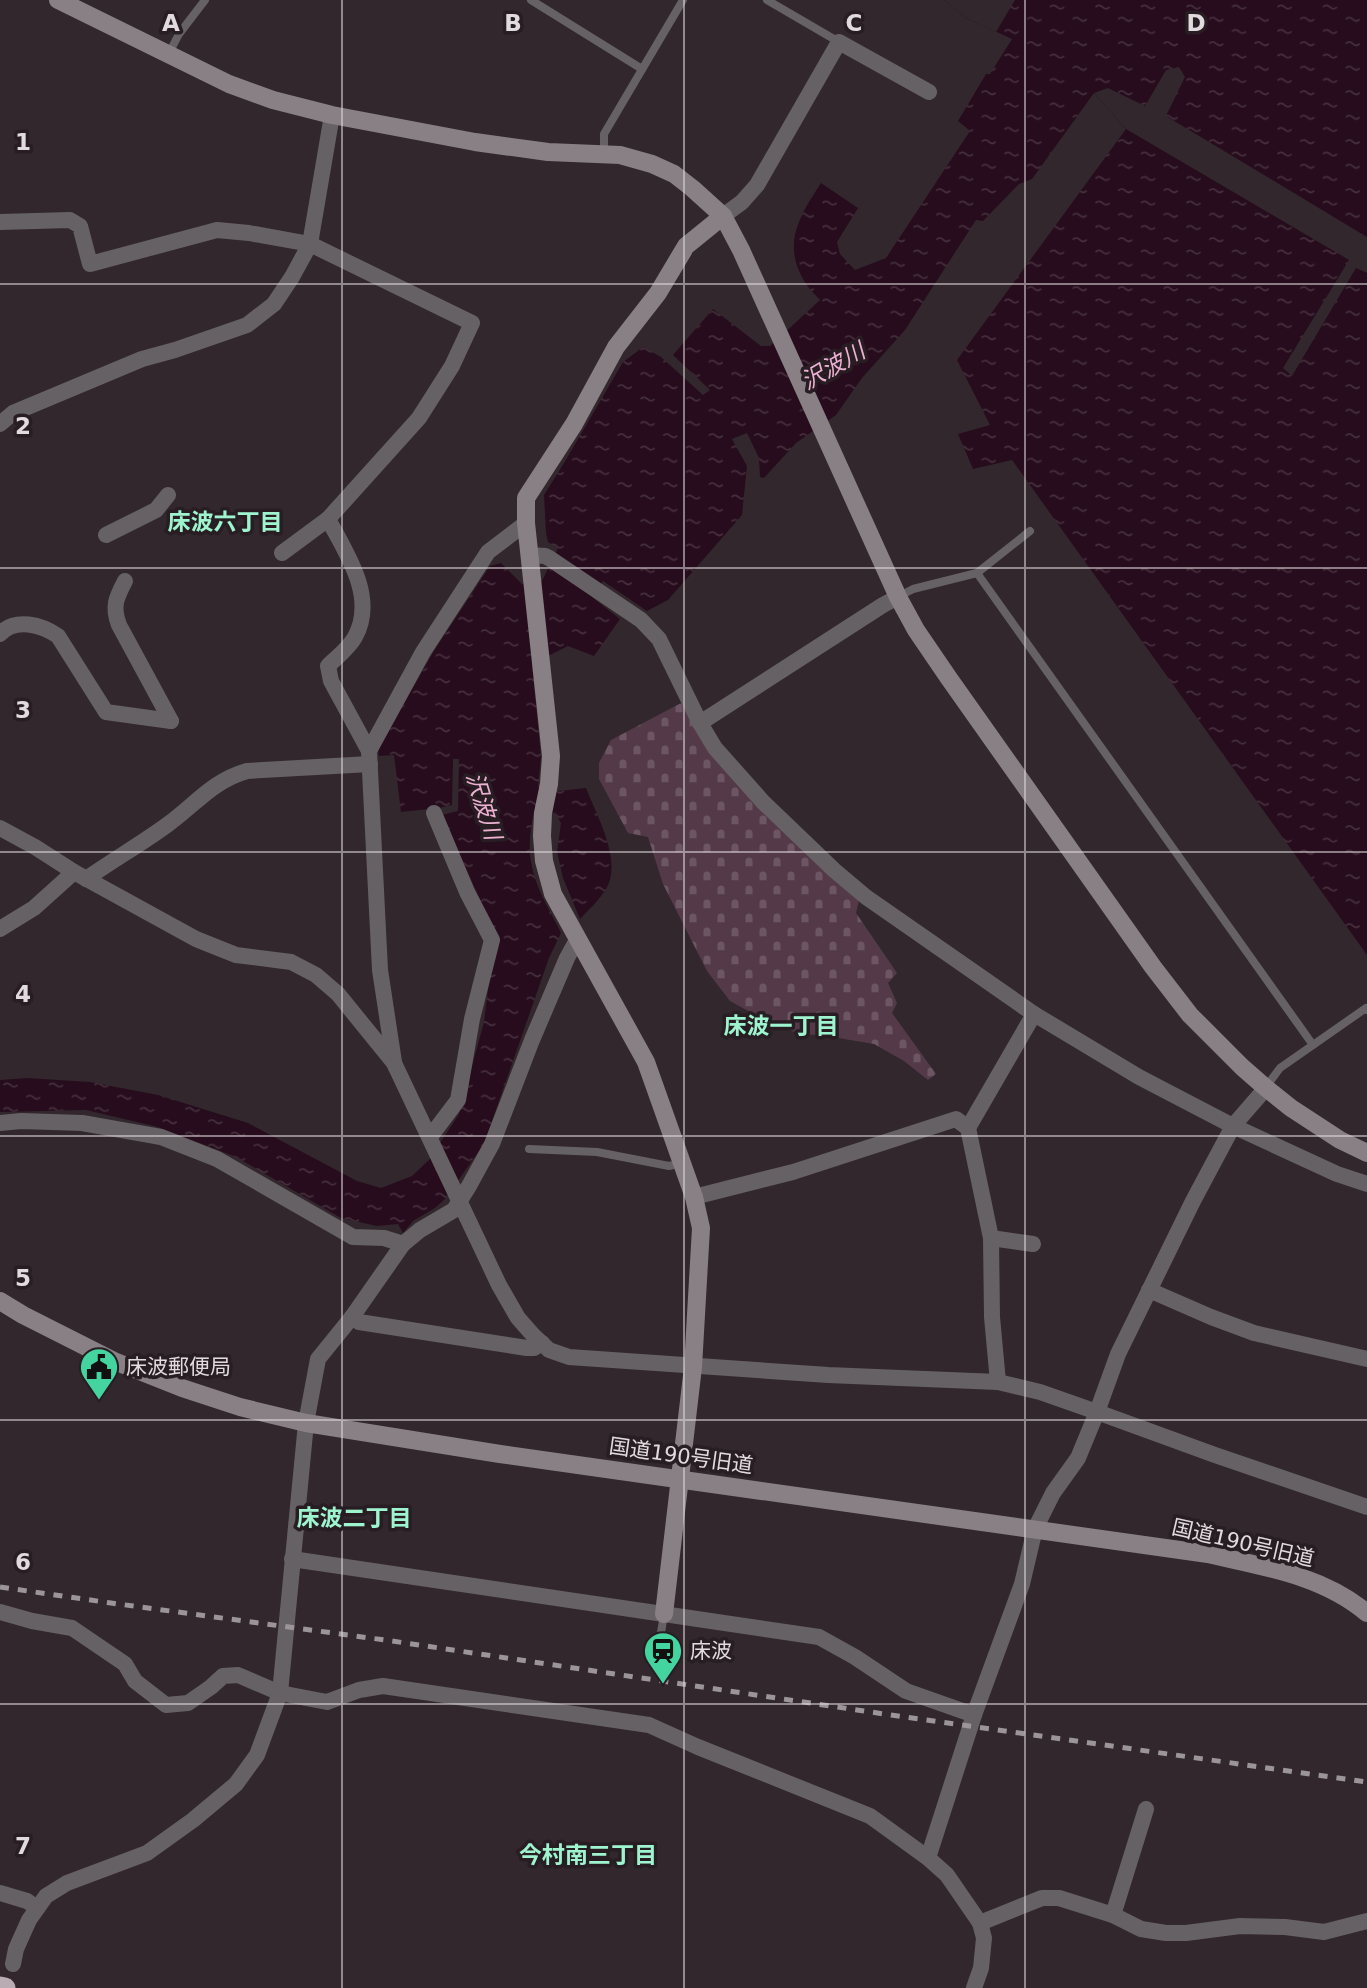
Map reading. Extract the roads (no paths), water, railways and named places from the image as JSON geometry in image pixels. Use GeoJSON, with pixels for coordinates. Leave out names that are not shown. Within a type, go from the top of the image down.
{"type":"FeatureCollection","features":[{"type":"Feature","properties":{"kind":"highway"},"geometry":{"type":"LineString","coordinates":[[0,1987],[5,1988]]}},
{"type":"Feature","properties":{"kind":"street"},"geometry":{"type":"LineString","coordinates":[[58,0],[229,84],[273,100],[332,116],[487,144],[548,152],[620,155],[652,164],[674,174],[692,188],[723,216],[741,250],[898,597],[916,630],[948,677],[1153,967],[1190,1015],[1266,1088],[1340,1140],[1367,1153]]}},
{"type":"Feature","properties":{"kind":"street"},"geometry":{"type":"LineString","coordinates":[[664,1614],[693,1367],[701,1228],[694,1197],[646,1062],[553,894],[544,861],[543,813],[550,784],[551,756],[526,523],[526,498],[574,424],[616,347],[658,293],[686,246],[742,202],[757,185],[839,41],[929,92]]}},
{"type":"Feature","properties":{"kind":"street"},"geometry":{"type":"LineString","coordinates":[[0,424],[13,413],[142,359],[247,325],[274,304],[310,244],[332,116]]}},
{"type":"Feature","properties":{"kind":"street"},"geometry":{"type":"LineString","coordinates":[[0,222],[71,220],[80,226],[90,264],[217,230],[310,244],[472,323],[452,366],[419,418],[328,519],[282,553]]}},
{"type":"Feature","properties":{"kind":"street"},"geometry":{"type":"LineString","coordinates":[[106,535],[156,510],[167,495]]}},
{"type":"Feature","properties":{"kind":"street"},"geometry":{"type":"LineString","coordinates":[[328,519],[355,569],[361,589],[361,619],[354,638],[328,666],[331,681],[370,757],[380,970],[394,1063]]}},
{"type":"Feature","properties":{"kind":"street"},"geometry":{"type":"LineString","coordinates":[[370,757],[423,652],[488,552],[526,523]]}},
{"type":"Feature","properties":{"kind":"street"},"geometry":{"type":"LineString","coordinates":[[530,555],[549,558],[642,620],[659,639],[715,748],[763,803],[866,897],[1034,1014],[1139,1077],[1233,1126],[1337,1174],[1367,1184]]}},
{"type":"Feature","properties":{"kind":"street"},"geometry":{"type":"LineString","coordinates":[[0,634],[2,630],[15,624],[48,629],[58,636],[106,712],[171,721],[114,611],[125,581]]}},
{"type":"Feature","properties":{"kind":"street"},"geometry":{"type":"LineString","coordinates":[[700,723],[898,597]]}},
{"type":"Feature","properties":{"kind":"street"},"geometry":{"type":"LineString","coordinates":[[0,929],[80,876],[122,854],[169,824],[208,790],[230,776],[247,771],[370,757]]}},
{"type":"Feature","properties":{"kind":"street"},"geometry":{"type":"LineString","coordinates":[[432,1140],[458,1100],[472,1018],[492,940],[467,892],[434,813]]}},
{"type":"Feature","properties":{"kind":"street"},"geometry":{"type":"LineString","coordinates":[[0,828],[80,876],[196,939],[236,955],[291,962],[316,975],[338,995],[394,1063],[499,1285],[518,1318],[549,1349],[569,1357],[693,1367],[998,1382],[1040,1392],[1367,1507]]}},
{"type":"Feature","properties":{"kind":"street"},"geometry":{"type":"LineString","coordinates":[[0,1123],[82,1123],[161,1137],[217,1159],[353,1237],[395,1241],[454,1210],[492,1144],[566,958],[578,938]]}},
{"type":"Feature","properties":{"kind":"street"},"geometry":{"type":"LineString","coordinates":[[968,1128],[1034,1014]]}},
{"type":"Feature","properties":{"kind":"street"},"geometry":{"type":"LineString","coordinates":[[928,1858],[974,1715],[1022,1584],[1035,1529],[1053,1493],[1077,1458],[1118,1354],[1193,1201],[1233,1126],[1266,1088]]}},
{"type":"Feature","properties":{"kind":"street"},"geometry":{"type":"LineString","coordinates":[[694,1197],[793,1172],[956,1119],[968,1128],[991,1238],[992,1317],[998,1382]]}},
{"type":"Feature","properties":{"kind":"street"},"geometry":{"type":"LineString","coordinates":[[991,1238],[1033,1244]]}},
{"type":"Feature","properties":{"kind":"street"},"geometry":{"type":"LineString","coordinates":[[13,1964],[16,1949],[29,1920],[46,1896],[67,1883],[147,1853],[193,1820],[236,1784],[257,1755],[280,1693],[306,1423],[318,1359],[352,1317],[395,1241]]}},
{"type":"Feature","properties":{"kind":"street"},"geometry":{"type":"LineString","coordinates":[[1149,1290],[1254,1333],[1367,1359]]}},
{"type":"Feature","properties":{"kind":"street","name":"国道190号旧道"},"geometry":{"type":"LineString","coordinates":[[0,1301],[125,1366],[240,1407],[306,1423],[1208,1554],[1296,1574],[1326,1586],[1367,1613]]}},
{"type":"Feature","properties":{"kind":"street"},"geometry":{"type":"LineString","coordinates":[[352,1317],[359,1322],[527,1348],[534,1348],[542,1343]]}},
{"type":"Feature","properties":{"kind":"street"},"geometry":{"type":"LineString","coordinates":[[292,1559],[819,1637],[856,1657],[906,1691],[974,1715]]}},
{"type":"Feature","properties":{"kind":"street"},"geometry":{"type":"LineString","coordinates":[[0,1612],[72,1628],[124,1664],[135,1681],[166,1704],[188,1703],[223,1676],[237,1675],[280,1693],[327,1702],[359,1690],[383,1686],[649,1725],[870,1816],[928,1858],[947,1875],[981,1923],[984,1938],[981,1968],[974,1988]]}},
{"type":"Feature","properties":{"kind":"street"},"geometry":{"type":"LineString","coordinates":[[1113,1915],[1146,1809]]}},
{"type":"Feature","properties":{"kind":"street"},"geometry":{"type":"LineString","coordinates":[[0,1893],[27,1901],[37,1908]]}},
{"type":"Feature","properties":{"kind":"street"},"geometry":{"type":"LineString","coordinates":[[981,1923],[1042,1898],[1059,1898],[1113,1915],[1141,1929],[1166,1933],[1240,1926],[1285,1927],[1324,1932],[1367,1921]]}},
{"type":"Feature","properties":{"kind":"lane"},"geometry":{"type":"LineString","coordinates":[[168,55],[179,34],[205,0]]}},
{"type":"Feature","properties":{"kind":"lane"},"geometry":{"type":"LineString","coordinates":[[531,0],[642,69]]}},
{"type":"Feature","properties":{"kind":"lane"},"geometry":{"type":"LineString","coordinates":[[604,154],[604,134],[683,0]]}},
{"type":"Feature","properties":{"kind":"lane"},"geometry":{"type":"LineString","coordinates":[[766,0],[839,41]]}},
{"type":"Feature","properties":{"kind":"lane"},"geometry":{"type":"LineString","coordinates":[[898,597],[913,589],[977,573],[1030,531]]}},
{"type":"Feature","properties":{"kind":"lane"},"geometry":{"type":"LineString","coordinates":[[977,573],[1313,1045]]}},
{"type":"Feature","properties":{"kind":"lane"},"geometry":{"type":"LineString","coordinates":[[1266,1088],[1280,1068],[1366,1008],[1367,1010]]}},
{"type":"Feature","properties":{"kind":"lane"},"geometry":{"type":"LineString","coordinates":[[529,1149],[597,1152],[669,1166],[682,1163]]}},
{"type":"Feature","properties":{"kind":"lane"},"geometry":{"type":"LineString","coordinates":[[660,1639],[664,1614]]}},
{"type":"Feature","properties":{"kind":"water","name":"沢波川"},"geometry":{"type":"Polygon","coordinates":[[[944,0],[1367,0],[1367,955],[1012,460],[973,469],[958,434],[990,425],[957,360],[1126,129],[1094,93],[1032,179],[1019,184],[983,221],[976,220],[905,330],[862,378],[836,415],[796,443],[764,478],[760,477],[759,458],[747,433],[732,439],[747,466],[742,515],[668,600],[647,611],[603,581],[592,597],[620,619],[594,656],[568,646],[532,664],[541,757],[538,787],[559,791],[586,788],[607,839],[612,866],[606,889],[580,919],[563,878],[557,852],[561,823],[555,813],[534,811],[530,842],[533,870],[539,889],[561,933],[549,958],[484,1144],[445,1199],[413,1221],[403,1233],[398,1224],[377,1226],[341,1218],[236,1157],[158,1127],[86,1110],[0,1112],[0,1080],[27,1078],[90,1082],[158,1095],[248,1123],[357,1181],[381,1188],[412,1176],[429,1160],[459,1114],[484,1022],[495,933],[439,808],[401,812],[394,755],[379,756],[378,749],[435,649],[490,566],[501,563],[522,584],[541,583],[558,548],[548,542],[544,495],[623,362],[643,347],[661,357],[703,395],[710,390],[673,355],[713,309],[761,346],[770,346],[820,300],[805,282],[797,266],[794,241],[801,217],[821,183],[858,208],[837,242],[840,254],[855,270],[886,258],[970,131],[958,121],[986,74],[990,74],[1012,39],[966,18],[944,0]]]}},
{"type":"Feature","properties":{"kind":"railway"},"geometry":{"type":"LineString","coordinates":[[0,1587],[1367,1782]]}},
{"type":"Feature","properties":{"kind":"place","name":"床波郵便局"},"geometry":{"type":"Point","coordinates":[99,1401]}},
{"type":"Feature","properties":{"kind":"place","name":"床波"},"geometry":{"type":"Point","coordinates":[663,1685]}},
{"type":"Feature","properties":{"kind":"district","name":"床波六丁目"},"geometry":{"type":"Point","coordinates":[225,522]}},
{"type":"Feature","properties":{"kind":"district","name":"床波一丁目"},"geometry":{"type":"Point","coordinates":[781,1026]}},
{"type":"Feature","properties":{"kind":"district","name":"床波二丁目"},"geometry":{"type":"Point","coordinates":[354,1518]}},
{"type":"Feature","properties":{"kind":"district","name":"今村南三丁目"},"geometry":{"type":"Point","coordinates":[588,1855]}}]}
